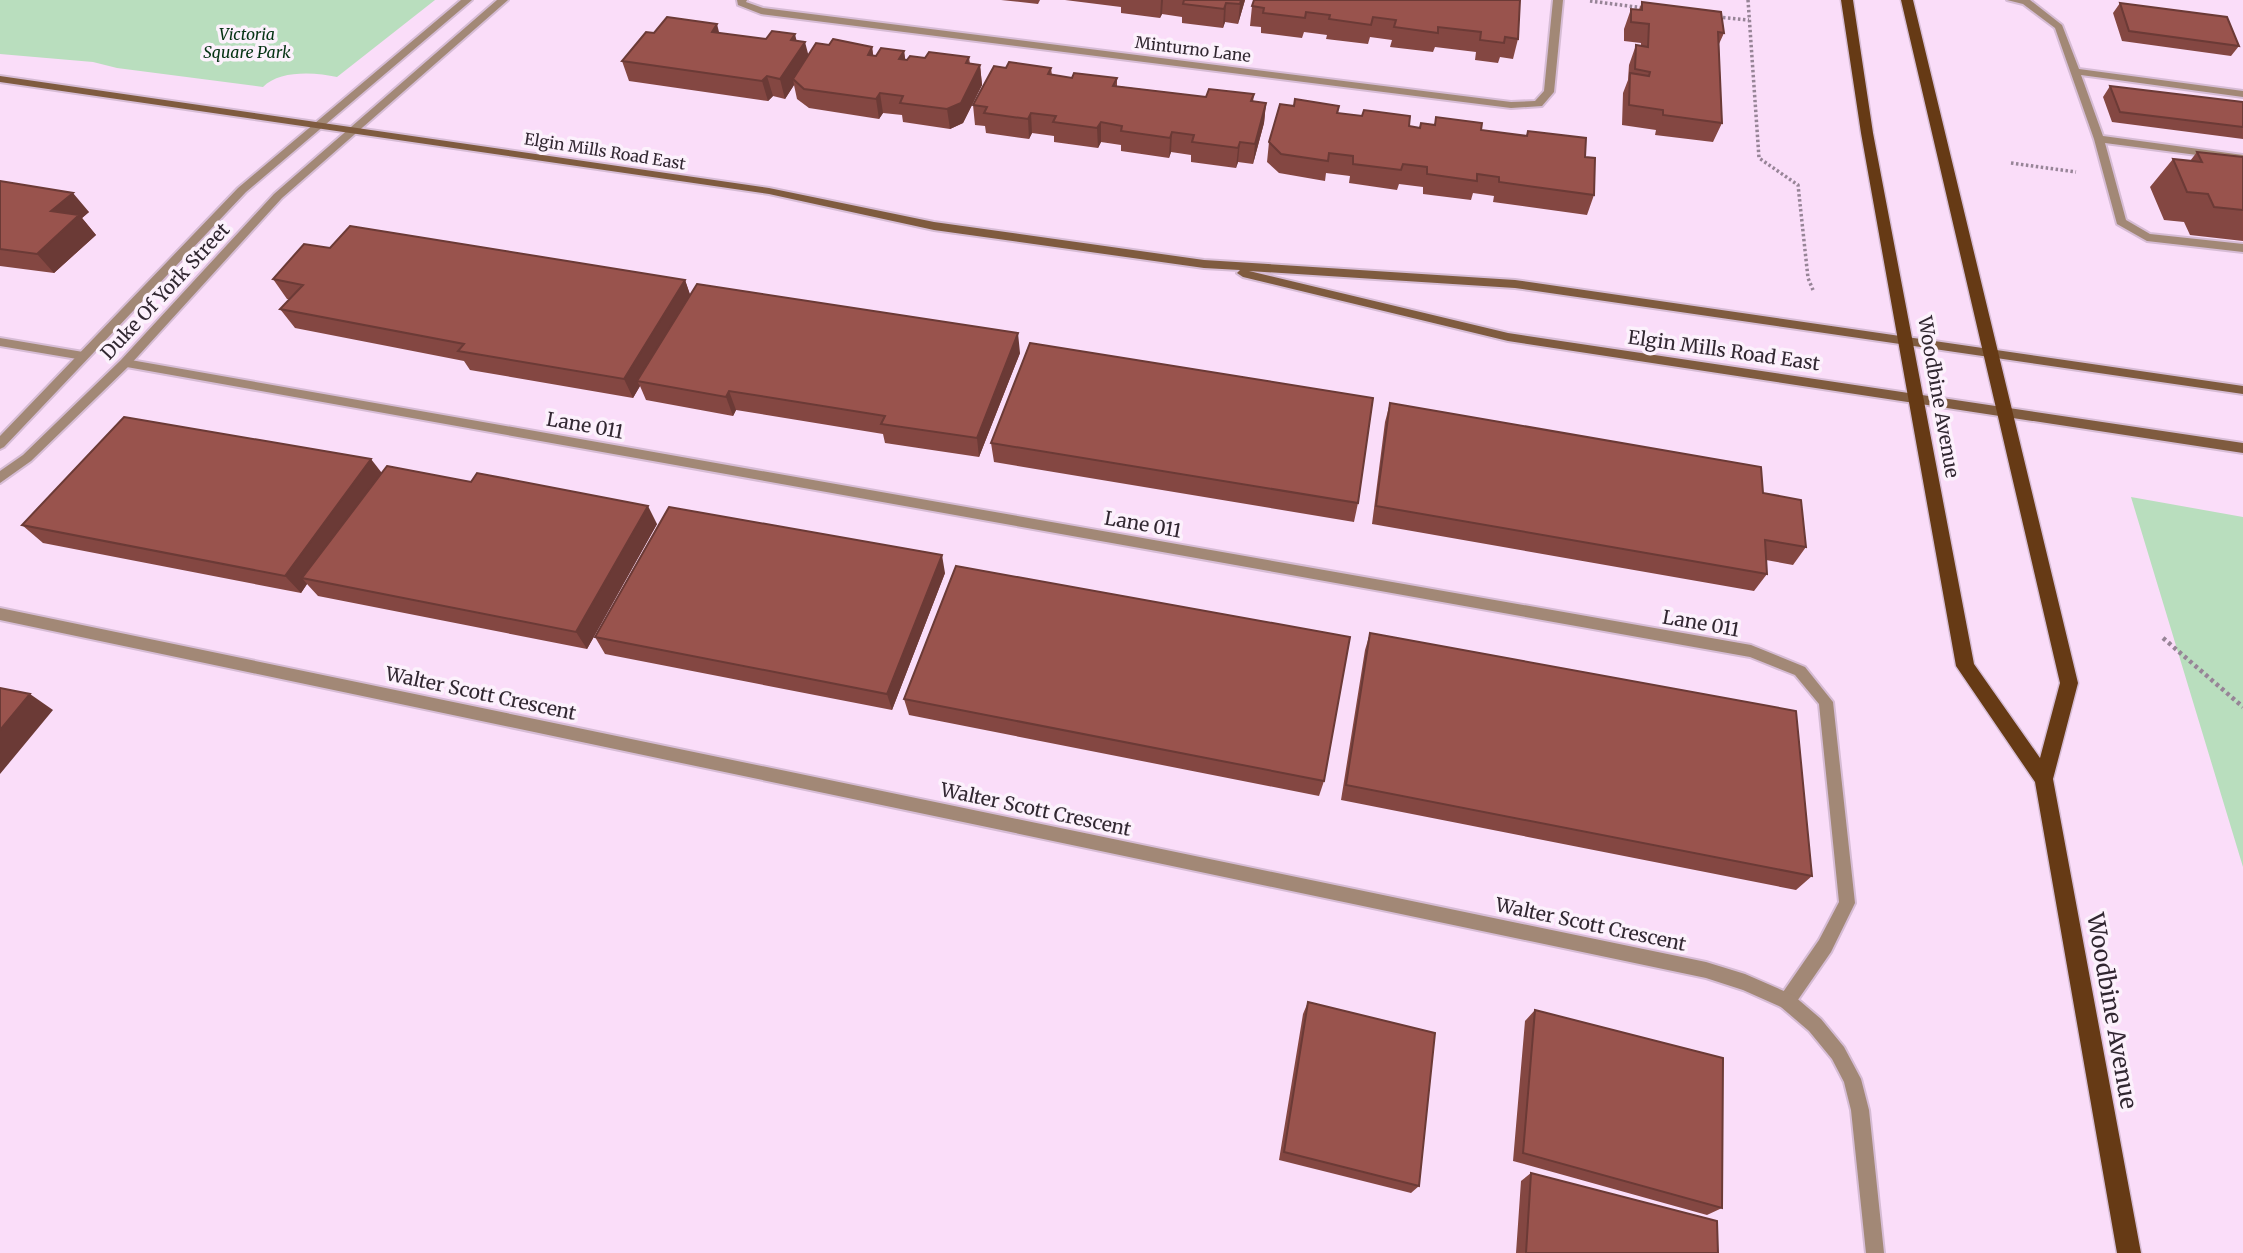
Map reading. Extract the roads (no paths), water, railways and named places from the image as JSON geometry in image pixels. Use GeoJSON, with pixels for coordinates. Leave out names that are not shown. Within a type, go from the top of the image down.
{"type":"FeatureCollection","features":[{"type":"Feature","properties":{"kind":"main road","name":"Woodbine Avenue"},"geometry":{"type":"LineString","coordinates":[[1847,0],[1867,134],[1965,666],[2044,779]]}},
{"type":"Feature","properties":{"kind":"main road","name":"Woodbine Avenue"},"geometry":{"type":"LineString","coordinates":[[1907,0],[2069,683],[2044,779],[2129,1253]]}},
{"type":"Feature","properties":{"kind":"main road","name":"Elgin Mills Road East"},"geometry":{"type":"LineString","coordinates":[[0,79],[769,191],[934,226],[1204,264],[1515,284],[2243,390]]}},
{"type":"Feature","properties":{"kind":"main road","name":"Elgin Mills Road East"},"geometry":{"type":"LineString","coordinates":[[1204,264],[1508,337],[2243,447]]}},
{"type":"Feature","properties":{"kind":"street","name":"Duke Of York Street"},"geometry":{"type":"LineString","coordinates":[[0,444],[242,190],[467,0]]}},
{"type":"Feature","properties":{"kind":"street","name":"Duke Of York Street"},"geometry":{"type":"LineString","coordinates":[[0,478],[27,458],[125,363],[278,196],[357,130],[503,0]]}},
{"type":"Feature","properties":{"kind":"street","name":"Minturno Lane"},"geometry":{"type":"LineString","coordinates":[[742,0],[741,3],[761,11],[1511,105],[1538,104],[1549,92],[1558,0]]}},
{"type":"Feature","properties":{"kind":"street"},"geometry":{"type":"LineString","coordinates":[[2012,0],[2025,1],[2059,27],[2099,139],[2121,222],[2147,237],[2243,248]]}},
{"type":"Feature","properties":{"kind":"street"},"geometry":{"type":"LineString","coordinates":[[2077,72],[2243,94]]}},
{"type":"Feature","properties":{"kind":"street"},"geometry":{"type":"LineString","coordinates":[[2099,139],[2243,158]]}},
{"type":"Feature","properties":{"kind":"street"},"geometry":{"type":"LineString","coordinates":[[0,342],[83,356]]}},
{"type":"Feature","properties":{"kind":"street","name":"Lane 011"},"geometry":{"type":"LineString","coordinates":[[125,363],[1751,651],[1800,671],[1826,702],[1847,904],[1825,946],[1787,1001]]}},
{"type":"Feature","properties":{"kind":"street","name":"Walter Scott Crescent"},"geometry":{"type":"LineString","coordinates":[[0,614],[1692,967],[1745,982],[1787,1001],[1815,1026],[1838,1053],[1852,1079],[1860,1110],[1875,1253]]}},
{"type":"Feature","properties":{"kind":"park label","name":"Victoria Square Park"},"geometry":{"type":"Point","coordinates":[247,43]}}]}
